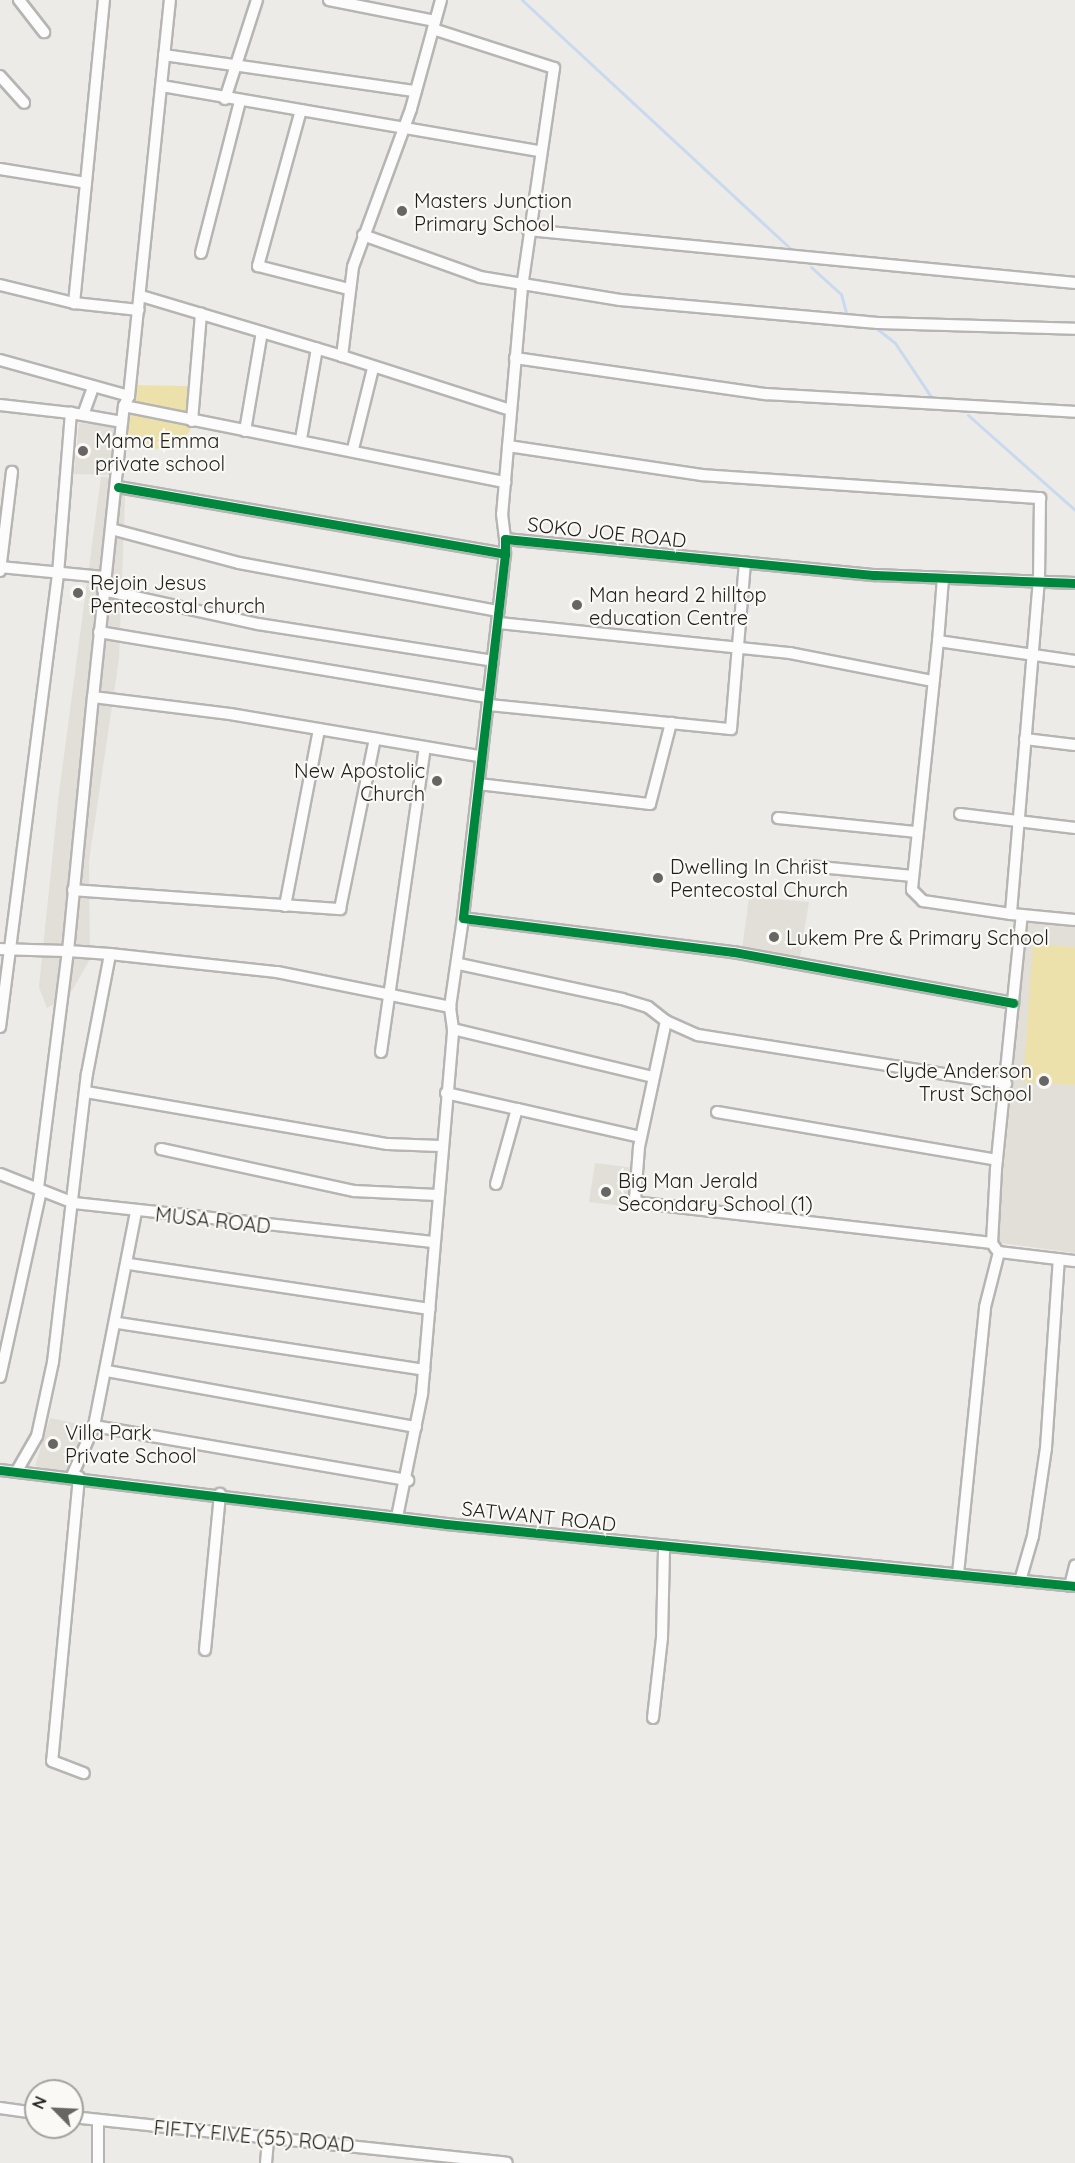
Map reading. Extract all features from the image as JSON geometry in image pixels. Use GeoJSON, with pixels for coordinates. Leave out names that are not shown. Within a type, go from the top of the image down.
{"type":"FeatureCollection","features":[{"type":"Feature","properties":{"kind":"street"},"geometry":{"type":"LineString","coordinates":[[19,0],[44,32]]}},
{"type":"Feature","properties":{"kind":"street"},"geometry":{"type":"LineString","coordinates":[[0,1377],[39,1189],[68,951],[104,577],[118,487],[122,422],[127,401],[141,296],[170,0]]}},
{"type":"Feature","properties":{"kind":"street"},"geometry":{"type":"LineString","coordinates":[[225,99],[233,63],[257,0]]}},
{"type":"Feature","properties":{"kind":"street"},"geometry":{"type":"LineString","coordinates":[[329,0],[434,25],[554,68],[528,230],[522,287],[505,482],[505,539]]}},
{"type":"Feature","properties":{"kind":"street"},"geometry":{"type":"LineString","coordinates":[[342,356],[349,290],[363,235],[405,127],[441,0]]}},
{"type":"Feature","properties":{"kind":"street"},"geometry":{"type":"LineString","coordinates":[[74,303],[101,2]]}},
{"type":"Feature","properties":{"kind":"street"},"geometry":{"type":"LineString","coordinates":[[164,56],[233,63],[415,91]]}},
{"type":"Feature","properties":{"kind":"street"},"geometry":{"type":"LineString","coordinates":[[0,76],[24,103]]}},
{"type":"Feature","properties":{"kind":"street"},"geometry":{"type":"LineString","coordinates":[[162,86],[225,99],[405,127],[540,152]]}},
{"type":"Feature","properties":{"kind":"street"},"geometry":{"type":"LineString","coordinates":[[201,253],[240,101]]}},
{"type":"Feature","properties":{"kind":"street"},"geometry":{"type":"LineString","coordinates":[[301,110],[258,266],[349,290]]}},
{"type":"Feature","properties":{"kind":"street"},"geometry":{"type":"LineString","coordinates":[[0,169],[86,183]]}},
{"type":"Feature","properties":{"kind":"street"},"geometry":{"type":"LineString","coordinates":[[528,230],[1075,283]]}},
{"type":"Feature","properties":{"kind":"street"},"geometry":{"type":"LineString","coordinates":[[363,235],[522,287],[675,307],[878,323],[1075,329]]}},
{"type":"Feature","properties":{"kind":"street"},"geometry":{"type":"LineString","coordinates":[[0,285],[74,303],[139,310]]}},
{"type":"Feature","properties":{"kind":"street"},"geometry":{"type":"LineString","coordinates":[[141,296],[317,348],[373,368],[510,410]]}},
{"type":"Feature","properties":{"kind":"street"},"geometry":{"type":"LineString","coordinates":[[192,421],[201,313]]}},
{"type":"Feature","properties":{"kind":"street"},"geometry":{"type":"LineString","coordinates":[[245,431],[262,332]]}},
{"type":"Feature","properties":{"kind":"street"},"geometry":{"type":"LineString","coordinates":[[302,439],[317,348]]}},
{"type":"Feature","properties":{"kind":"street"},"geometry":{"type":"LineString","coordinates":[[515,358],[766,394],[1075,412]]}},
{"type":"Feature","properties":{"kind":"street"},"geometry":{"type":"LineString","coordinates":[[0,360],[93,387],[127,401],[192,421],[302,439],[505,482]]}},
{"type":"Feature","properties":{"kind":"street"},"geometry":{"type":"LineString","coordinates":[[353,449],[373,368]]}},
{"type":"Feature","properties":{"kind":"street"},"geometry":{"type":"LineString","coordinates":[[83,415],[93,387]]}},
{"type":"Feature","properties":{"kind":"street"},"geometry":{"type":"LineString","coordinates":[[0,405],[71,413],[122,422]]}},
{"type":"Feature","properties":{"kind":"street"},"geometry":{"type":"LineString","coordinates":[[0,1027],[5,950],[58,574],[71,413]]}},
{"type":"Feature","properties":{"kind":"street"},"geometry":{"type":"LineString","coordinates":[[508,446],[702,476],[1036,496],[1042,504],[1039,579],[1018,822],[1013,1003],[997,1160],[995,1248],[985,1307],[958,1574]]}},
{"type":"Feature","properties":{"kind":"street"},"geometry":{"type":"LineString","coordinates":[[12,472],[0,568],[104,577]]}},
{"type":"Feature","properties":{"kind":"street","name":"SOKO JOE ROAD"},"geometry":{"type":"LineString","coordinates":[[118,487],[505,554],[505,539],[745,563],[943,578],[1039,579],[1075,583]]}},
{"type":"Feature","properties":{"kind":"street"},"geometry":{"type":"LineString","coordinates":[[111,529],[248,565],[499,611]]}},
{"type":"Feature","properties":{"kind":"street"},"geometry":{"type":"LineString","coordinates":[[397,1517],[408,1480],[424,1370],[440,1146],[453,1029],[450,1007],[459,964],[479,784],[478,756],[489,701],[505,554]]}},
{"type":"Feature","properties":{"kind":"street"},"geometry":{"type":"LineString","coordinates":[[99,632],[489,701],[731,729],[741,647],[745,563]]}},
{"type":"Feature","properties":{"kind":"street"},"geometry":{"type":"LineString","coordinates":[[943,578],[912,890],[923,901],[1016,915],[1075,920]]}},
{"type":"Feature","properties":{"kind":"street"},"geometry":{"type":"LineString","coordinates":[[103,590],[258,624],[493,661]]}},
{"type":"Feature","properties":{"kind":"street"},"geometry":{"type":"LineString","coordinates":[[499,623],[741,647],[933,681]]}},
{"type":"Feature","properties":{"kind":"street"},"geometry":{"type":"LineString","coordinates":[[938,641],[1075,661]]}},
{"type":"Feature","properties":{"kind":"street"},"geometry":{"type":"LineString","coordinates":[[93,697],[319,729],[478,756]]}},
{"type":"Feature","properties":{"kind":"street"},"geometry":{"type":"LineString","coordinates":[[479,784],[650,804],[671,723]]}},
{"type":"Feature","properties":{"kind":"street"},"geometry":{"type":"LineString","coordinates":[[285,906],[319,729]]}},
{"type":"Feature","properties":{"kind":"street"},"geometry":{"type":"LineString","coordinates":[[73,890],[337,910],[343,906],[375,739]]}},
{"type":"Feature","properties":{"kind":"street"},"geometry":{"type":"LineString","coordinates":[[1025,739],[1075,745]]}},
{"type":"Feature","properties":{"kind":"street"},"geometry":{"type":"LineString","coordinates":[[381,1052],[425,747]]}},
{"type":"Feature","properties":{"kind":"street"},"geometry":{"type":"LineString","coordinates":[[960,814],[1075,828]]}},
{"type":"Feature","properties":{"kind":"street"},"geometry":{"type":"LineString","coordinates":[[778,818],[917,832]]}},
{"type":"Feature","properties":{"kind":"street"},"geometry":{"type":"LineString","coordinates":[[809,866],[913,876]]}},
{"type":"Feature","properties":{"kind":"street"},"geometry":{"type":"LineString","coordinates":[[463,918],[733,952],[1013,1003]]}},
{"type":"Feature","properties":{"kind":"street"},"geometry":{"type":"LineString","coordinates":[[5,950],[111,954],[277,972],[388,997],[450,1007]]}},
{"type":"Feature","properties":{"kind":"street"},"geometry":{"type":"LineString","coordinates":[[18,1468],[45,1407],[74,1203],[86,1092],[111,954]]}},
{"type":"Feature","properties":{"kind":"street"},"geometry":{"type":"LineString","coordinates":[[459,964],[622,999],[648,1007],[666,1022],[698,1035],[1006,1084]]}},
{"type":"Feature","properties":{"kind":"street"},"geometry":{"type":"LineString","coordinates":[[666,1022],[640,1137],[635,1199],[639,1203],[995,1248],[1075,1261]]}},
{"type":"Feature","properties":{"kind":"street"},"geometry":{"type":"LineString","coordinates":[[453,1029],[653,1077]]}},
{"type":"Feature","properties":{"kind":"street"},"geometry":{"type":"LineString","coordinates":[[86,1092],[388,1144],[440,1146]]}},
{"type":"Feature","properties":{"kind":"street"},"geometry":{"type":"LineString","coordinates":[[446,1093],[640,1137]]}},
{"type":"Feature","properties":{"kind":"street"},"geometry":{"type":"LineString","coordinates":[[496,1184],[517,1109]]}},
{"type":"Feature","properties":{"kind":"street"},"geometry":{"type":"LineString","coordinates":[[717,1112],[997,1160]]}},
{"type":"Feature","properties":{"kind":"street"},"geometry":{"type":"LineString","coordinates":[[161,1149],[354,1191],[437,1195]]}},
{"type":"Feature","properties":{"kind":"street","name":"MUSA ROAD"},"geometry":{"type":"LineString","coordinates":[[0,1174],[74,1203],[136,1212],[433,1242]]}},
{"type":"Feature","properties":{"kind":"street"},"geometry":{"type":"LineString","coordinates":[[84,1773],[51,1761],[75,1476],[94,1426],[118,1323],[136,1212]]}},
{"type":"Feature","properties":{"kind":"street"},"geometry":{"type":"LineString","coordinates":[[1020,1581],[1033,1536],[1046,1448],[1059,1259]]}},
{"type":"Feature","properties":{"kind":"street"},"geometry":{"type":"LineString","coordinates":[[129,1264],[430,1309]]}},
{"type":"Feature","properties":{"kind":"street"},"geometry":{"type":"LineString","coordinates":[[118,1323],[424,1370]]}},
{"type":"Feature","properties":{"kind":"street"},"geometry":{"type":"LineString","coordinates":[[106,1371],[416,1427]]}},
{"type":"Feature","properties":{"kind":"street"},"geometry":{"type":"LineString","coordinates":[[94,1426],[408,1480]]}},
{"type":"Feature","properties":{"kind":"street","name":"SATWANT ROAD"},"geometry":{"type":"LineString","coordinates":[[0,1470],[18,1468],[397,1517],[664,1547],[1073,1586]]}},
{"type":"Feature","properties":{"kind":"street"},"geometry":{"type":"LineString","coordinates":[[205,1650],[219,1494]]}},
{"type":"Feature","properties":{"kind":"street"},"geometry":{"type":"LineString","coordinates":[[652,1719],[662,1638],[664,1547]]}},
{"type":"Feature","properties":{"kind":"street"},"geometry":{"type":"LineString","coordinates":[[1073,1586],[1075,1566]]}},
{"type":"Feature","properties":{"kind":"street"},"geometry":{"type":"LineString","coordinates":[[0,2108],[24,2111]]}},
{"type":"Feature","properties":{"kind":"street","name":"FIFTY FIVE (55) ROAD"},"geometry":{"type":"LineString","coordinates":[[84,2118],[507,2163]]}},
{"type":"Feature","properties":{"kind":"street"},"geometry":{"type":"LineString","coordinates":[[98,2120],[98,2163]]}},
{"type":"Feature","properties":{"kind":"street"},"geometry":{"type":"LineString","coordinates":[[266,2163],[268,2138]]}},
{"type":"Feature","properties":{"kind":"shaded area"},"geometry":{"type":"Polygon","coordinates":[[[132,385],[187,386],[199,414],[182,444],[155,449],[127,433],[121,408],[132,385]]]}},
{"type":"Feature","properties":{"kind":"shaded area"},"geometry":{"type":"Polygon","coordinates":[[[79,423],[119,427],[114,475],[74,474],[79,423]]]}},
{"type":"Feature","properties":{"kind":"shaded area"},"geometry":{"type":"Polygon","coordinates":[[[101,477],[119,478],[125,499],[119,659],[89,861],[90,959],[69,996],[47,1008],[39,987],[59,793],[101,477]]]}},
{"type":"Feature","properties":{"kind":"shaded area","name":"Lukem Pre & Primary School"},"geometry":{"type":"Polygon","coordinates":[[[749,897],[809,902],[800,957],[742,950],[749,897]]]}},
{"type":"Feature","properties":{"kind":"shaded area","name":"Clyde Anderson Trust School"},"geometry":{"type":"Polygon","coordinates":[[[1028,923],[1075,927],[1075,1253],[1001,1243],[997,1235],[1028,923]]]}},
{"type":"Feature","properties":{"kind":"shaded area"},"geometry":{"type":"Polygon","coordinates":[[[1033,944],[1075,947],[1075,1085],[1023,1082],[1033,944]]]}},
{"type":"Feature","properties":{"kind":"shaded area"},"geometry":{"type":"Polygon","coordinates":[[[595,1163],[635,1168],[633,1207],[589,1202],[595,1163]]]}},
{"type":"Feature","properties":{"kind":"shaded area"},"geometry":{"type":"Polygon","coordinates":[[[50,1418],[88,1426],[73,1474],[35,1466],[50,1418]]]}},
{"type":"Feature","properties":{"kind":"waterway"},"geometry":{"type":"LineString","coordinates":[[522,0],[795,253]]}},
{"type":"Feature","properties":{"kind":"waterway"},"geometry":{"type":"LineString","coordinates":[[811,267],[841,294],[847,316]]}},
{"type":"Feature","properties":{"kind":"waterway"},"geometry":{"type":"LineString","coordinates":[[876,328],[895,343],[934,401]]}},
{"type":"Feature","properties":{"kind":"waterway"},"geometry":{"type":"LineString","coordinates":[[968,415],[1075,510]]}},
{"type":"Feature","properties":{"kind":"cycle path"},"geometry":{"type":"LineString","coordinates":[[118,487],[505,554],[505,539],[875,575],[1075,583]]}},
{"type":"Feature","properties":{"kind":"cycle path"},"geometry":{"type":"LineString","coordinates":[[505,554],[463,918],[733,952],[1013,1003]]}},
{"type":"Feature","properties":{"kind":"cycle path"},"geometry":{"type":"LineString","coordinates":[[0,1470],[446,1524],[1075,1586]]}},
{"type":"Feature","properties":{"kind":"place","name":"Masters Junction Primary School"},"geometry":{"type":"Point","coordinates":[402,211]}},
{"type":"Feature","properties":{"kind":"place","name":"Mama Emma private school"},"geometry":{"type":"Point","coordinates":[83,451]}},
{"type":"Feature","properties":{"kind":"place","name":"Rejoin Jesus Pentecostal church"},"geometry":{"type":"Point","coordinates":[78,593]}},
{"type":"Feature","properties":{"kind":"place","name":"Man heard 2 hilltop education Centre"},"geometry":{"type":"Point","coordinates":[577,605]}},
{"type":"Feature","properties":{"kind":"place","name":"New Apostolic Church"},"geometry":{"type":"Point","coordinates":[437,781]}},
{"type":"Feature","properties":{"kind":"place","name":"Dwelling In Christ Pentecostal Church"},"geometry":{"type":"Point","coordinates":[658,878]}},
{"type":"Feature","properties":{"kind":"place","name":"Lukem Pre & Primary School"},"geometry":{"type":"Point","coordinates":[774,937]}},
{"type":"Feature","properties":{"kind":"place","name":"Clyde Anderson Trust School"},"geometry":{"type":"Point","coordinates":[1044,1081]}},
{"type":"Feature","properties":{"kind":"place","name":"Big Man Jerald Secondary School (1)"},"geometry":{"type":"Point","coordinates":[606,1192]}},
{"type":"Feature","properties":{"kind":"place","name":"Villa Park Private School"},"geometry":{"type":"Point","coordinates":[53,1444]}}]}
